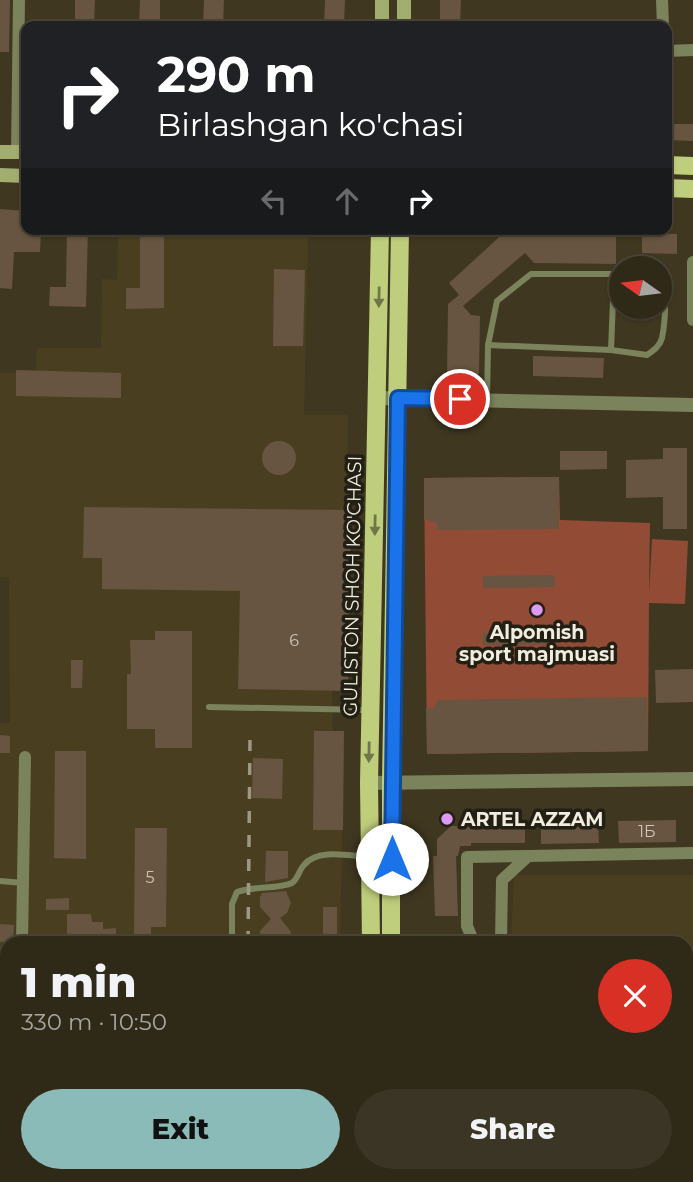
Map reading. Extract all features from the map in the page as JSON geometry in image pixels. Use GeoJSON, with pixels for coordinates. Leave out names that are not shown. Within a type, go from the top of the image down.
{"type":"FeatureCollection","features":[{"type":"Feature","properties":{"kind":"main road"},"geometry":{"type":"LineString","coordinates":[[382,0],[382,21]]}},
{"type":"Feature","properties":{"kind":"main road"},"geometry":{"type":"LineString","coordinates":[[404,0],[404,21]]}},
{"type":"Feature","properties":{"kind":"main road"},"geometry":{"type":"LineString","coordinates":[[0,152],[21,152]]}},
{"type":"Feature","properties":{"kind":"main road"},"geometry":{"type":"LineString","coordinates":[[672,165],[693,166]]}},
{"type":"Feature","properties":{"kind":"main road"},"geometry":{"type":"LineString","coordinates":[[0,175],[21,176]]}},
{"type":"Feature","properties":{"kind":"main road"},"geometry":{"type":"LineString","coordinates":[[672,188],[693,189]]}},
{"type":"Feature","properties":{"kind":"main road","name":"GULISTON SHOH KO'CHASI"},"geometry":{"type":"LineString","coordinates":[[370,936],[370,710],[380,235]]}},
{"type":"Feature","properties":{"kind":"main road"},"geometry":{"type":"LineString","coordinates":[[391,936],[400,235]]}},
{"type":"Feature","properties":{"kind":"street"},"geometry":{"type":"LineString","coordinates":[[19,0],[21,152]]}},
{"type":"Feature","properties":{"kind":"street"},"geometry":{"type":"LineString","coordinates":[[662,0],[663,21]]}},
{"type":"Feature","properties":{"kind":"street"},"geometry":{"type":"LineString","coordinates":[[672,51],[693,50]]}},
{"type":"Feature","properties":{"kind":"street"},"geometry":{"type":"LineString","coordinates":[[693,262],[693,320]]}},
{"type":"Feature","properties":{"kind":"street"},"geometry":{"type":"LineString","coordinates":[[378,398],[693,405]]}},
{"type":"Feature","properties":{"kind":"street"},"geometry":{"type":"LineString","coordinates":[[22,936],[25,757]]}},
{"type":"Feature","properties":{"kind":"street"},"geometry":{"type":"LineString","coordinates":[[369,783],[693,779]]}},
{"type":"Feature","properties":{"kind":"street"},"geometry":{"type":"LineString","coordinates":[[471,936],[467,926],[467,857],[693,853]]}},
{"type":"Feature","properties":{"kind":"street"},"geometry":{"type":"LineString","coordinates":[[501,936],[502,880],[528,856]]}},
{"type":"Feature","properties":{"kind":"lane"},"geometry":{"type":"LineString","coordinates":[[487,400],[488,345],[497,301],[531,274],[609,274]]}},
{"type":"Feature","properties":{"kind":"lane"},"geometry":{"type":"LineString","coordinates":[[611,350],[614,319]]}},
{"type":"Feature","properties":{"kind":"lane"},"geometry":{"type":"LineString","coordinates":[[488,345],[611,350],[647,355],[662,339],[663,319]]}},
{"type":"Feature","properties":{"kind":"lane"},"geometry":{"type":"LineString","coordinates":[[209,707],[370,710]]}},
{"type":"Feature","properties":{"kind":"lane"},"geometry":{"type":"LineString","coordinates":[[232,936],[232,904],[237,892],[291,884],[302,867],[316,856],[370,858]]}},
{"type":"Feature","properties":{"kind":"lane"},"geometry":{"type":"LineString","coordinates":[[0,881],[23,883]]}},
{"type":"Feature","properties":{"kind":"shaded area"},"geometry":{"type":"Polygon","coordinates":[[[118,235],[308,235],[304,415],[348,415],[346,506],[351,507],[348,691],[332,691],[333,731],[344,731],[340,936],[0,936],[0,723],[10,723],[9,578],[0,577],[0,373],[16,373],[16,370],[36,371],[37,348],[101,348],[102,279],[117,280],[118,235]]]}},
{"type":"Feature","properties":{"kind":"shaded area","name":"Alpomish sport majmuasi"},"geometry":{"type":"Polygon","coordinates":[[[559,477],[560,520],[650,523],[649,593],[652,539],[688,541],[685,604],[649,603],[648,751],[427,754],[424,478],[559,477]]]}},
{"type":"Feature","properties":{"kind":"shaded area"},"geometry":{"type":"Polygon","coordinates":[[[514,875],[693,875],[693,936],[511,936],[514,875]]]}},
{"type":"Feature","properties":{"kind":"building"},"geometry":{"type":"Polygon","coordinates":[[[0,0],[10,0],[9,52],[0,52],[0,0]]]}},
{"type":"Feature","properties":{"kind":"building"},"geometry":{"type":"Polygon","coordinates":[[[75,0],[95,0],[94,21],[75,21],[75,0]]]}},
{"type":"Feature","properties":{"kind":"building"},"geometry":{"type":"Polygon","coordinates":[[[140,0],[160,0],[160,21],[139,21],[140,0]]]}},
{"type":"Feature","properties":{"kind":"building"},"geometry":{"type":"Polygon","coordinates":[[[204,0],[224,0],[223,21],[203,21],[204,0]]]}},
{"type":"Feature","properties":{"kind":"building"},"geometry":{"type":"Polygon","coordinates":[[[325,0],[345,0],[344,21],[324,21],[325,0]]]}},
{"type":"Feature","properties":{"kind":"building"},"geometry":{"type":"Polygon","coordinates":[[[440,0],[461,0],[460,21],[440,21],[440,0]]]}},
{"type":"Feature","properties":{"kind":"building"},"geometry":{"type":"Polygon","coordinates":[[[672,124],[693,124],[693,141],[672,140],[672,124]]]}},
{"type":"Feature","properties":{"kind":"building"},"geometry":{"type":"Polygon","coordinates":[[[0,209],[21,211],[21,235],[41,235],[40,252],[14,252],[12,289],[0,288],[0,209]]]}},
{"type":"Feature","properties":{"kind":"building"},"geometry":{"type":"Polygon","coordinates":[[[677,234],[677,254],[642,253],[642,235],[677,234]]]}},
{"type":"Feature","properties":{"kind":"building"},"geometry":{"type":"Polygon","coordinates":[[[67,235],[88,235],[86,307],[49,306],[50,287],[66,287],[67,235]]]}},
{"type":"Feature","properties":{"kind":"building"},"geometry":{"type":"Polygon","coordinates":[[[140,235],[164,235],[164,308],[126,309],[126,288],[140,288],[140,235]]]}},
{"type":"Feature","properties":{"kind":"building"},"geometry":{"type":"Polygon","coordinates":[[[501,235],[616,235],[616,256],[609,256],[609,264],[534,263],[525,253],[463,306],[471,315],[480,316],[479,374],[447,373],[448,304],[459,295],[449,283],[501,235]]]}},
{"type":"Feature","properties":{"kind":"building"},"geometry":{"type":"Polygon","coordinates":[[[274,269],[305,270],[303,346],[273,346],[274,269]]]}},
{"type":"Feature","properties":{"kind":"building"},"geometry":{"type":"Polygon","coordinates":[[[533,356],[604,358],[603,378],[533,376],[533,356]]]}},
{"type":"Feature","properties":{"kind":"building"},"geometry":{"type":"Polygon","coordinates":[[[16,370],[121,373],[121,398],[16,396],[16,370]]]}},
{"type":"Feature","properties":{"kind":"building"},"geometry":{"type":"Polygon","coordinates":[[[279,441],[291,446],[296,458],[291,470],[279,475],[267,470],[262,458],[267,446],[279,441]]]}},
{"type":"Feature","properties":{"kind":"building"},"geometry":{"type":"Polygon","coordinates":[[[663,448],[687,448],[687,529],[663,529],[663,497],[626,498],[626,460],[663,459],[663,448]]]}},
{"type":"Feature","properties":{"kind":"building"},"geometry":{"type":"Polygon","coordinates":[[[560,451],[607,451],[607,469],[560,470],[560,451]]]}},
{"type":"Feature","properties":{"kind":"building"},"geometry":{"type":"Polygon","coordinates":[[[559,477],[559,529],[437,530],[437,523],[424,519],[424,478],[559,477]]]}},
{"type":"Feature","properties":{"kind":"building"},"geometry":{"type":"Polygon","coordinates":[[[84,507],[351,510],[348,691],[238,689],[240,591],[102,589],[102,558],[83,558],[84,507]]]}},
{"type":"Feature","properties":{"kind":"building"},"geometry":{"type":"Polygon","coordinates":[[[554,575],[555,587],[483,588],[483,576],[554,575]]]}},
{"type":"Feature","properties":{"kind":"building"},"geometry":{"type":"Polygon","coordinates":[[[155,631],[192,631],[192,748],[155,748],[155,729],[127,729],[127,674],[131,674],[130,640],[155,640],[155,631]]]}},
{"type":"Feature","properties":{"kind":"building"},"geometry":{"type":"Polygon","coordinates":[[[554,632],[555,644],[483,645],[483,633],[554,632]]]}},
{"type":"Feature","properties":{"kind":"building"},"geometry":{"type":"Polygon","coordinates":[[[71,660],[83,660],[82,688],[71,688],[71,660]]]}},
{"type":"Feature","properties":{"kind":"building"},"geometry":{"type":"Polygon","coordinates":[[[693,669],[693,702],[656,703],[655,670],[693,669]]]}},
{"type":"Feature","properties":{"kind":"building"},"geometry":{"type":"Polygon","coordinates":[[[647,697],[648,751],[427,754],[426,708],[434,708],[438,700],[647,697]]]}},
{"type":"Feature","properties":{"kind":"building"},"geometry":{"type":"Polygon","coordinates":[[[314,731],[344,731],[343,830],[313,830],[314,731]]]}},
{"type":"Feature","properties":{"kind":"building"},"geometry":{"type":"Polygon","coordinates":[[[0,735],[10,736],[10,753],[0,753],[0,735]]]}},
{"type":"Feature","properties":{"kind":"building"},"geometry":{"type":"Polygon","coordinates":[[[55,751],[86,751],[86,859],[54,858],[55,751]]]}},
{"type":"Feature","properties":{"kind":"building"},"geometry":{"type":"Polygon","coordinates":[[[253,758],[283,759],[282,799],[252,798],[253,758]]]}},
{"type":"Feature","properties":{"kind":"building"},"geometry":{"type":"Polygon","coordinates":[[[676,820],[676,842],[619,843],[618,821],[676,820]]]}},
{"type":"Feature","properties":{"kind":"building"},"geometry":{"type":"Polygon","coordinates":[[[469,822],[525,823],[525,843],[471,843],[471,846],[460,846],[456,856],[458,916],[435,916],[433,856],[437,856],[437,839],[451,826],[468,826],[469,822]]]}},
{"type":"Feature","properties":{"kind":"building"},"geometry":{"type":"Polygon","coordinates":[[[598,822],[599,843],[541,844],[541,823],[598,822]]]}},
{"type":"Feature","properties":{"kind":"building"},"geometry":{"type":"Polygon","coordinates":[[[135,828],[167,828],[166,927],[151,927],[151,936],[134,936],[135,828]]]}},
{"type":"Feature","properties":{"kind":"building"},"geometry":{"type":"Polygon","coordinates":[[[266,851],[288,851],[288,878],[265,882],[266,851]]]}},
{"type":"Feature","properties":{"kind":"building"},"geometry":{"type":"Polygon","coordinates":[[[286,891],[291,903],[287,913],[280,918],[291,932],[291,936],[260,936],[260,931],[271,919],[260,907],[262,893],[286,891]]]}},
{"type":"Feature","properties":{"kind":"building"},"geometry":{"type":"Polygon","coordinates":[[[69,898],[69,910],[46,910],[46,899],[69,898]]]}},
{"type":"Feature","properties":{"kind":"building"},"geometry":{"type":"Polygon","coordinates":[[[323,907],[337,907],[337,936],[323,936],[323,907]]]}},
{"type":"Feature","properties":{"kind":"building"},"geometry":{"type":"Polygon","coordinates":[[[67,914],[91,914],[92,922],[103,922],[103,929],[116,928],[116,936],[67,936],[67,914]]]}},
{"type":"Feature","properties":{"kind":"building"},"geometry":{"type":"Polygon","coordinates":[[[0,924],[14,925],[13,936],[0,936],[0,924]]]}},
{"type":"Feature","properties":{"kind":"railway"},"geometry":{"type":"LineString","coordinates":[[248,936],[250,740]]}},
{"type":"Feature","properties":{"kind":"place","name":"Alpomish sport majmuasi"},"geometry":{"type":"Point","coordinates":[537,610]}},
{"type":"Feature","properties":{"kind":"place","name":"ARTEL AZZAM"},"geometry":{"type":"Point","coordinates":[447,819]}},
{"type":"Feature","properties":{"kind":"route"},"geometry":{"type":"LineString","coordinates":[[392,859],[398,398],[460,399]]}}]}
